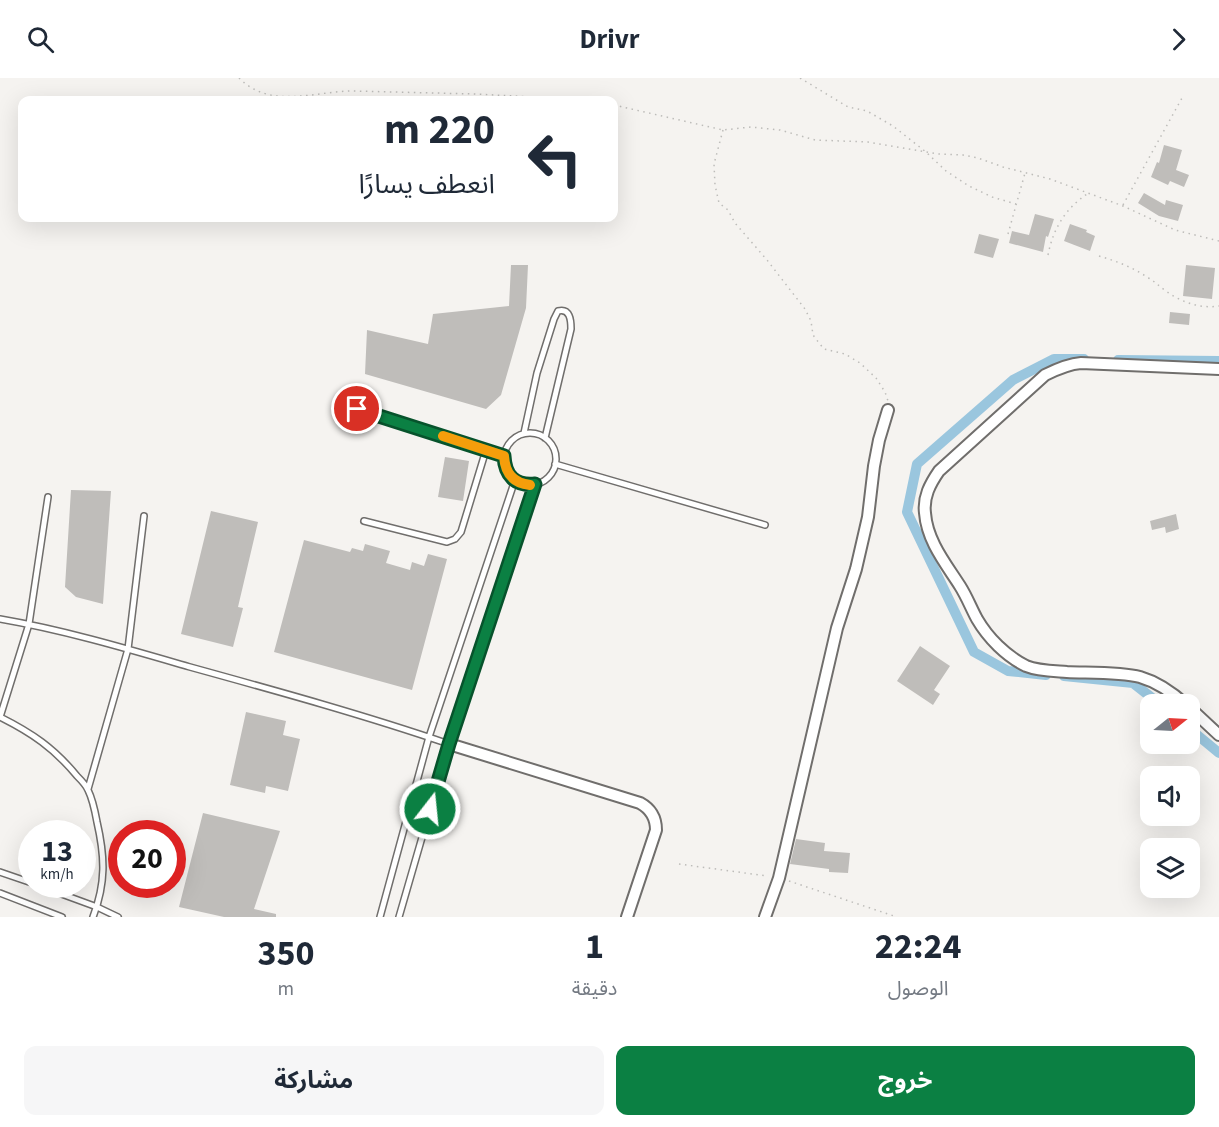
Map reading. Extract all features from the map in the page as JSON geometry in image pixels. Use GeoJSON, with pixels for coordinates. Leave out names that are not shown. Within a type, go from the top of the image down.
{"type":"FeatureCollection","features":[{"type":"Feature","properties":{"kind":"street"},"geometry":{"type":"LineString","coordinates":[[1174,694],[1139,677],[1052,671],[1029,667],[1017,661],[989,636],[962,588],[944,563],[931,536],[925,513],[926,496],[930,484],[939,471],[1045,375],[1068,364],[1219,369]]}},
{"type":"Feature","properties":{"kind":"street"},"geometry":{"type":"LineString","coordinates":[[765,917],[779,878],[837,628],[856,569],[866,528],[874,466],[888,411]]}},
{"type":"Feature","properties":{"kind":"street"},"geometry":{"type":"LineString","coordinates":[[1200,717],[1219,735]]}},
{"type":"Feature","properties":{"kind":"street"},"geometry":{"type":"LineString","coordinates":[[449,744],[639,803],[647,808],[653,816],[656,831],[627,917]]}},
{"type":"Feature","properties":{"kind":"lane"},"geometry":{"type":"LineString","coordinates":[[524,433],[537,373],[554,319],[558,311],[564,310],[570,316],[571,329],[545,438]]}},
{"type":"Feature","properties":{"kind":"lane"},"geometry":{"type":"LineString","coordinates":[[357,409],[504,456]]}},
{"type":"Feature","properties":{"kind":"lane"},"geometry":{"type":"LineString","coordinates":[[524,433],[538,434],[545,438],[552,445],[555,454],[555,464],[551,473],[544,480],[535,484],[521,484],[508,474],[504,465],[507,447],[514,438],[524,433]]}},
{"type":"Feature","properties":{"kind":"lane"},"geometry":{"type":"LineString","coordinates":[[364,521],[447,542],[455,539],[461,532],[486,450]]}},
{"type":"Feature","properties":{"kind":"lane"},"geometry":{"type":"LineString","coordinates":[[555,464],[765,525]]}},
{"type":"Feature","properties":{"kind":"lane"},"geometry":{"type":"LineString","coordinates":[[380,917],[429,737],[515,480]]}},
{"type":"Feature","properties":{"kind":"lane"},"geometry":{"type":"LineString","coordinates":[[399,917],[449,744],[535,484]]}},
{"type":"Feature","properties":{"kind":"lane"},"geometry":{"type":"LineString","coordinates":[[48,497],[29,624],[0,717],[48,745],[88,789],[103,847],[104,866],[102,885],[93,917]]}},
{"type":"Feature","properties":{"kind":"lane"},"geometry":{"type":"LineString","coordinates":[[88,789],[128,649],[144,516]]}},
{"type":"Feature","properties":{"kind":"lane"},"geometry":{"type":"LineString","coordinates":[[0,619],[128,649],[279,691],[449,744]]}},
{"type":"Feature","properties":{"kind":"lane"},"geometry":{"type":"LineString","coordinates":[[0,872],[18,878]]}},
{"type":"Feature","properties":{"kind":"lane"},"geometry":{"type":"LineString","coordinates":[[0,893],[62,917]]}},
{"type":"Feature","properties":{"kind":"lane"},"geometry":{"type":"LineString","coordinates":[[72,898],[118,917]]}},
{"type":"Feature","properties":{"kind":"path"},"geometry":{"type":"LineString","coordinates":[[239,78],[257,92],[270,95],[310,96],[353,91],[514,96]]}},
{"type":"Feature","properties":{"kind":"path"},"geometry":{"type":"LineString","coordinates":[[800,78],[848,107],[867,111],[880,118],[926,152],[946,171],[969,186],[992,197],[1016,204]]}},
{"type":"Feature","properties":{"kind":"path"},"geometry":{"type":"LineString","coordinates":[[1123,206],[1182,98]]}},
{"type":"Feature","properties":{"kind":"path"},"geometry":{"type":"LineString","coordinates":[[618,106],[723,130],[751,127],[780,130],[815,140],[868,142],[978,158],[1050,179],[1123,206],[1175,230],[1219,241]]}},
{"type":"Feature","properties":{"kind":"path"},"geometry":{"type":"LineString","coordinates":[[723,130],[714,164],[719,203],[728,210],[735,223],[805,309],[811,321],[813,335],[824,349],[854,358],[876,378],[885,392],[888,411]]}},
{"type":"Feature","properties":{"kind":"path"},"geometry":{"type":"LineString","coordinates":[[1008,234],[1025,172]]}},
{"type":"Feature","properties":{"kind":"path"},"geometry":{"type":"LineString","coordinates":[[1048,255],[1052,237],[1061,220],[1073,205],[1088,194]]}},
{"type":"Feature","properties":{"kind":"path"},"geometry":{"type":"LineString","coordinates":[[1100,256],[1140,272],[1185,302],[1208,308],[1219,306]]}},
{"type":"Feature","properties":{"kind":"path"},"geometry":{"type":"LineString","coordinates":[[679,864],[779,878],[897,917]]}},
{"type":"Feature","properties":{"kind":"building"},"geometry":{"type":"Polygon","coordinates":[[[1164,145],[1182,150],[1176,170],[1189,175],[1184,187],[1170,181],[1168,185],[1151,177],[1157,162],[1159,163],[1164,145]]]}},
{"type":"Feature","properties":{"kind":"building"},"geometry":{"type":"Polygon","coordinates":[[[1144,193],[1165,205],[1166,200],[1183,205],[1178,221],[1159,216],[1138,203],[1144,193]]]}},
{"type":"Feature","properties":{"kind":"building"},"geometry":{"type":"Polygon","coordinates":[[[1035,214],[1054,219],[1048,237],[1046,236],[1043,252],[1009,243],[1012,231],[1029,235],[1035,214]]]}},
{"type":"Feature","properties":{"kind":"building"},"geometry":{"type":"Polygon","coordinates":[[[1070,224],[1087,230],[1086,232],[1095,236],[1090,251],[1064,241],[1070,224]]]}},
{"type":"Feature","properties":{"kind":"building"},"geometry":{"type":"Polygon","coordinates":[[[979,234],[999,239],[993,258],[974,253],[979,234]]]}},
{"type":"Feature","properties":{"kind":"building"},"geometry":{"type":"Polygon","coordinates":[[[511,265],[528,265],[526,308],[501,395],[486,409],[365,374],[367,330],[428,344],[433,314],[509,306],[511,265]]]}},
{"type":"Feature","properties":{"kind":"building"},"geometry":{"type":"Polygon","coordinates":[[[1186,265],[1215,268],[1212,299],[1183,296],[1186,265]]]}},
{"type":"Feature","properties":{"kind":"building"},"geometry":{"type":"Polygon","coordinates":[[[1170,312],[1190,314],[1189,325],[1169,323],[1170,312]]]}},
{"type":"Feature","properties":{"kind":"building"},"geometry":{"type":"Polygon","coordinates":[[[445,457],[469,461],[463,501],[438,497],[445,457]]]}},
{"type":"Feature","properties":{"kind":"building"},"geometry":{"type":"Polygon","coordinates":[[[71,490],[111,491],[103,604],[76,597],[65,587],[71,490]]]}},
{"type":"Feature","properties":{"kind":"building"},"geometry":{"type":"Polygon","coordinates":[[[211,511],[258,522],[238,607],[243,608],[233,647],[181,634],[211,511]]]}},
{"type":"Feature","properties":{"kind":"building"},"geometry":{"type":"Polygon","coordinates":[[[1176,514],[1179,529],[1166,533],[1165,527],[1152,530],[1150,521],[1176,514]]]}},
{"type":"Feature","properties":{"kind":"building"},"geometry":{"type":"Polygon","coordinates":[[[304,540],[350,552],[352,548],[363,551],[365,544],[390,551],[386,563],[410,570],[412,562],[424,566],[428,554],[447,559],[412,690],[274,652],[304,540]]]}},
{"type":"Feature","properties":{"kind":"building"},"geometry":{"type":"Polygon","coordinates":[[[920,646],[950,666],[934,690],[940,694],[933,705],[897,681],[920,646]]]}},
{"type":"Feature","properties":{"kind":"building"},"geometry":{"type":"Polygon","coordinates":[[[246,712],[286,721],[283,735],[300,739],[288,791],[266,786],[265,793],[230,785],[246,712]]]}},
{"type":"Feature","properties":{"kind":"building"},"geometry":{"type":"Polygon","coordinates":[[[203,813],[280,831],[254,909],[276,914],[276,917],[224,917],[179,907],[181,898],[186,898],[186,880],[203,813]]]}},
{"type":"Feature","properties":{"kind":"building"},"geometry":{"type":"Polygon","coordinates":[[[796,839],[825,843],[824,851],[850,853],[848,873],[829,872],[829,869],[790,864],[796,839]]]}},
{"type":"Feature","properties":{"kind":"waterway"},"geometry":{"type":"LineString","coordinates":[[1046,675],[1008,671],[974,652],[907,512],[917,464],[1013,380],[1054,359],[1084,359]]}},
{"type":"Feature","properties":{"kind":"waterway"},"geometry":{"type":"LineString","coordinates":[[1118,360],[1219,361]]}},
{"type":"Feature","properties":{"kind":"waterway"},"geometry":{"type":"LineString","coordinates":[[1064,676],[1133,683],[1147,694]]}},
{"type":"Feature","properties":{"kind":"waterway"},"geometry":{"type":"LineString","coordinates":[[1200,737],[1219,753]]}},
{"type":"Feature","properties":{"kind":"slow traffic"},"geometry":{"type":"LineString","coordinates":[[443,436],[504,456],[504,465],[508,474],[521,484],[530,485]]}},
{"type":"Feature","properties":{"kind":"route"},"geometry":{"type":"LineString","coordinates":[[357,409],[504,456],[504,465],[508,474],[521,484],[535,484],[449,744],[430,809]]}}]}
